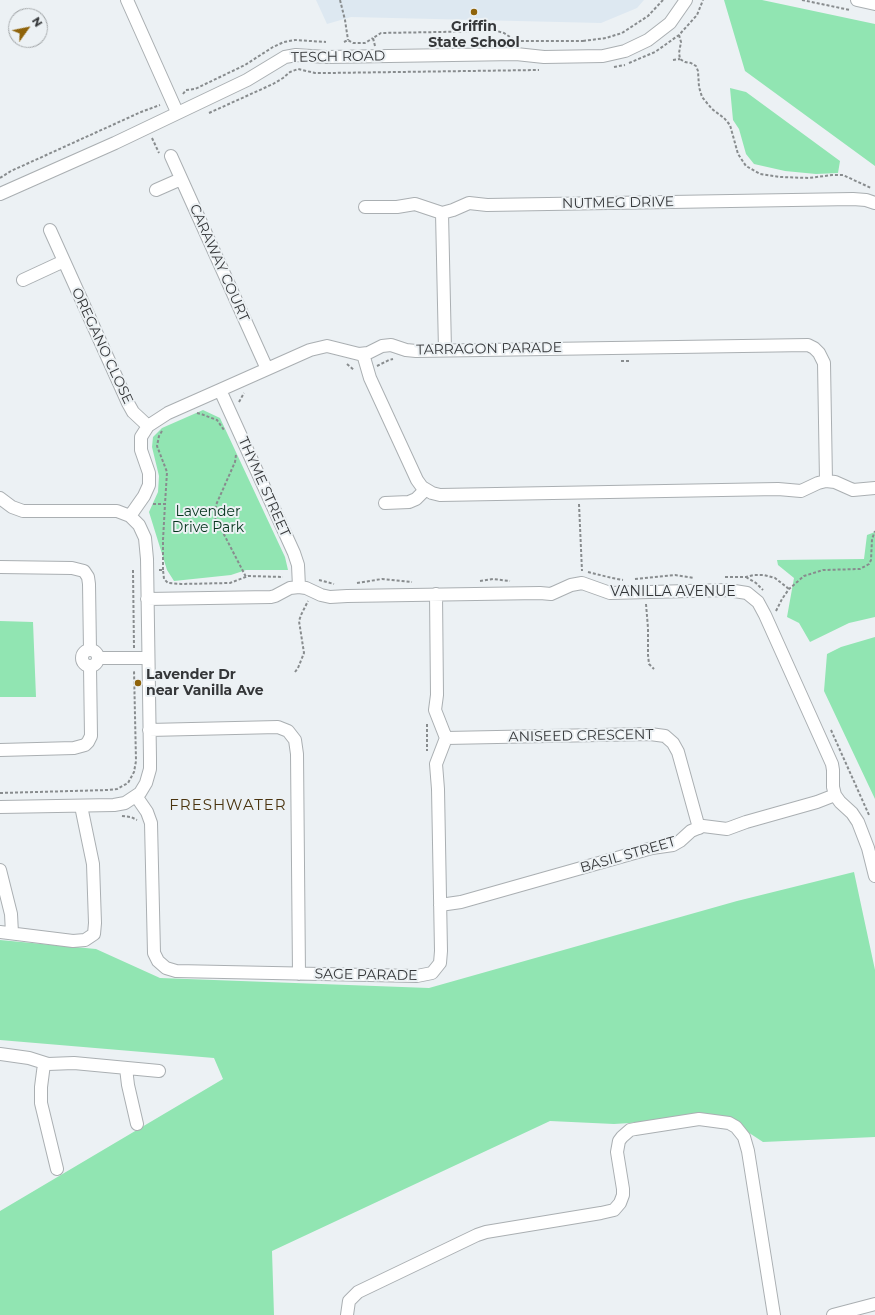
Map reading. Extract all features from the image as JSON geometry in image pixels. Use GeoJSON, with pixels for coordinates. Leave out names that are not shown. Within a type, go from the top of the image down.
{"type":"FeatureCollection","features":[{"type":"Feature","properties":{"kind":"street"},"geometry":{"type":"LineString","coordinates":[[127,0],[177,112]]}},
{"type":"Feature","properties":{"kind":"street","name":"TESCH ROAD"},"geometry":{"type":"LineString","coordinates":[[0,194],[115,143],[254,76],[281,59],[296,55],[326,57],[516,54],[558,57],[603,56],[618,53],[639,45],[656,34],[670,23],[686,0]]}},
{"type":"Feature","properties":{"kind":"street"},"geometry":{"type":"LineString","coordinates":[[855,5],[875,4]]}},
{"type":"Feature","properties":{"kind":"street","name":"CARAWAY COURT"},"geometry":{"type":"LineString","coordinates":[[171,156],[268,369]]}},
{"type":"Feature","properties":{"kind":"street"},"geometry":{"type":"LineString","coordinates":[[156,190],[181,179]]}},
{"type":"Feature","properties":{"kind":"street","name":"NUTMEG DRIVE"},"geometry":{"type":"LineString","coordinates":[[442,213],[465,204],[473,203],[487,205],[853,199],[866,200],[875,203]]}},
{"type":"Feature","properties":{"kind":"street"},"geometry":{"type":"LineString","coordinates":[[365,207],[397,207],[415,204],[442,213],[445,350]]}},
{"type":"Feature","properties":{"kind":"street","name":"OREGANO CLOSE"},"geometry":{"type":"LineString","coordinates":[[50,230],[128,403],[133,412],[148,426]]}},
{"type":"Feature","properties":{"kind":"street"},"geometry":{"type":"LineString","coordinates":[[22,280],[64,261]]}},
{"type":"Feature","properties":{"kind":"street","name":"TARRAGON PARADE"},"geometry":{"type":"LineString","coordinates":[[363,354],[387,345],[411,350],[810,346],[819,353],[824,363],[826,481]]}},
{"type":"Feature","properties":{"kind":"street"},"geometry":{"type":"LineString","coordinates":[[130,516],[147,491],[149,485],[149,473],[140,443],[148,426],[168,413],[321,346],[332,346],[354,354],[363,354],[370,378],[418,480],[425,490],[432,493],[440,495],[778,489],[801,491],[826,481],[835,482],[853,490],[875,488]]}},
{"type":"Feature","properties":{"kind":"street","name":"THYME STREET"},"geometry":{"type":"LineString","coordinates":[[220,390],[294,553],[298,565],[298,586]]}},
{"type":"Feature","properties":{"kind":"street"},"geometry":{"type":"LineString","coordinates":[[385,503],[409,502],[416,499],[425,490]]}},
{"type":"Feature","properties":{"kind":"street"},"geometry":{"type":"LineString","coordinates":[[0,499],[12,507],[23,511],[111,510],[130,516],[139,525],[146,542],[147,559],[150,758],[149,776],[144,788],[136,796],[125,803],[114,805],[0,807]]}},
{"type":"Feature","properties":{"kind":"street"},"geometry":{"type":"LineString","coordinates":[[0,567],[72,568],[84,571],[88,577],[89,584],[93,658],[91,732],[89,740],[85,745],[74,748],[0,750]]}},
{"type":"Feature","properties":{"kind":"street","name":"VANILLA AVENUE"},"geometry":{"type":"LineString","coordinates":[[298,586],[330,597],[436,594],[551,594],[571,585],[582,583],[610,593],[728,590],[746,593],[754,599],[763,611],[827,753],[833,770],[833,788],[835,795]]}},
{"type":"Feature","properties":{"kind":"street"},"geometry":{"type":"LineString","coordinates":[[147,599],[271,597],[298,586]]}},
{"type":"Feature","properties":{"kind":"street"},"geometry":{"type":"LineString","coordinates":[[436,594],[437,695],[435,710],[446,738]]}},
{"type":"Feature","properties":{"kind":"street"},"geometry":{"type":"LineString","coordinates":[[93,658],[148,658]]}},
{"type":"Feature","properties":{"kind":"street"},"geometry":{"type":"LineString","coordinates":[[149,730],[278,727],[288,731],[295,740],[297,754],[299,974]]}},
{"type":"Feature","properties":{"kind":"street","name":"ANISEED CRESCENT"},"geometry":{"type":"LineString","coordinates":[[446,738],[650,734],[665,736],[678,752],[699,828]]}},
{"type":"Feature","properties":{"kind":"street","name":"SAGE PARADE"},"geometry":{"type":"LineString","coordinates":[[136,796],[147,812],[152,823],[154,953],[160,964],[166,968],[176,971],[299,974],[417,976],[428,974],[438,967],[441,958],[438,790],[436,764],[446,738]]}},
{"type":"Feature","properties":{"kind":"street"},"geometry":{"type":"LineString","coordinates":[[699,828],[707,826],[727,829],[746,822],[817,802],[835,795],[852,813],[858,822],[870,853],[875,876]]}},
{"type":"Feature","properties":{"kind":"street"},"geometry":{"type":"LineString","coordinates":[[0,932],[80,941],[85,940],[94,934],[94,864],[81,806]]}},
{"type":"Feature","properties":{"kind":"street","name":"BASIL STREET"},"geometry":{"type":"LineString","coordinates":[[440,905],[460,902],[652,848],[673,845],[691,831],[699,828]]}},
{"type":"Feature","properties":{"kind":"street"},"geometry":{"type":"LineString","coordinates":[[0,870],[11,914],[12,933]]}},
{"type":"Feature","properties":{"kind":"street"},"geometry":{"type":"LineString","coordinates":[[0,1054],[29,1058],[44,1064],[74,1063],[159,1071]]}},
{"type":"Feature","properties":{"kind":"street"},"geometry":{"type":"LineString","coordinates":[[44,1064],[41,1087],[41,1103],[57,1169]]}},
{"type":"Feature","properties":{"kind":"street"},"geometry":{"type":"LineString","coordinates":[[126,1068],[128,1085],[137,1124]]}},
{"type":"Feature","properties":{"kind":"street"},"geometry":{"type":"LineString","coordinates":[[347,1315],[349,1301],[358,1292],[477,1234],[614,1210],[620,1203],[623,1195],[617,1152],[619,1141],[622,1137],[630,1130],[699,1119],[729,1123],[736,1127],[744,1137],[748,1151],[774,1315]]}},
{"type":"Feature","properties":{"kind":"street"},"geometry":{"type":"LineString","coordinates":[[833,1315],[875,1304]]}},
{"type":"Feature","properties":{"kind":"path"},"geometry":{"type":"LineString","coordinates":[[340,0],[348,40]]}},
{"type":"Feature","properties":{"kind":"path"},"geometry":{"type":"LineString","coordinates":[[348,40],[354,43],[365,43],[380,33],[497,31],[504,33],[516,41],[583,41],[606,38],[622,33],[648,16],[663,0]]}},
{"type":"Feature","properties":{"kind":"path"},"geometry":{"type":"LineString","coordinates":[[609,68],[647,57],[679,35],[697,15],[703,0]]}},
{"type":"Feature","properties":{"kind":"path"},"geometry":{"type":"LineString","coordinates":[[802,0],[855,5]]}},
{"type":"Feature","properties":{"kind":"path"},"geometry":{"type":"LineString","coordinates":[[679,35],[681,42],[679,53],[680,58],[685,62],[696,66],[702,97],[712,109],[724,118],[730,125],[738,154],[746,166],[760,174],[780,177],[809,178],[843,175],[875,190]]}},
{"type":"Feature","properties":{"kind":"path"},"geometry":{"type":"LineString","coordinates":[[373,38],[375,47]]}},
{"type":"Feature","properties":{"kind":"path"},"geometry":{"type":"LineString","coordinates":[[344,42],[348,40]]}},
{"type":"Feature","properties":{"kind":"path"},"geometry":{"type":"LineString","coordinates":[[674,60],[680,58]]}},
{"type":"Feature","properties":{"kind":"path"},"geometry":{"type":"LineString","coordinates":[[376,67],[376,72]]}},
{"type":"Feature","properties":{"kind":"path"},"geometry":{"type":"LineString","coordinates":[[209,113],[273,84],[295,69],[302,69],[315,73],[545,70]]}},
{"type":"Feature","properties":{"kind":"path"},"geometry":{"type":"LineString","coordinates":[[0,178],[11,171],[126,118],[160,105]]}},
{"type":"Feature","properties":{"kind":"path"},"geometry":{"type":"LineString","coordinates":[[152,138],[158,152]]}},
{"type":"Feature","properties":{"kind":"path"},"geometry":{"type":"LineString","coordinates":[[617,359],[624,361],[632,360]]}},
{"type":"Feature","properties":{"kind":"path"},"geometry":{"type":"LineString","coordinates":[[374,367],[389,360],[396,360]]}},
{"type":"Feature","properties":{"kind":"path"},"geometry":{"type":"LineString","coordinates":[[346,364],[357,370]]}},
{"type":"Feature","properties":{"kind":"path"},"geometry":{"type":"LineString","coordinates":[[237,403],[247,390]]}},
{"type":"Feature","properties":{"kind":"path"},"geometry":{"type":"LineString","coordinates":[[195,414],[201,414],[217,420],[227,435]]}},
{"type":"Feature","properties":{"kind":"path"},"geometry":{"type":"LineString","coordinates":[[166,428],[159,436],[157,441],[158,450],[167,472],[163,540],[164,579],[172,584],[193,584],[230,583],[246,577],[285,577]]}},
{"type":"Feature","properties":{"kind":"path"},"geometry":{"type":"LineString","coordinates":[[236,453],[234,462],[216,505],[215,517],[246,577]]}},
{"type":"Feature","properties":{"kind":"path"},"geometry":{"type":"LineString","coordinates":[[576,502],[579,502],[582,571]]}},
{"type":"Feature","properties":{"kind":"path"},"geometry":{"type":"LineString","coordinates":[[150,503],[165,504]]}},
{"type":"Feature","properties":{"kind":"path"},"geometry":{"type":"LineString","coordinates":[[773,604],[776,611],[789,589],[804,576],[813,572],[835,568],[860,568],[866,566],[871,560],[872,540],[875,531]]}},
{"type":"Feature","properties":{"kind":"path"},"geometry":{"type":"LineString","coordinates":[[134,649],[133,570],[139,570]]}},
{"type":"Feature","properties":{"kind":"path"},"geometry":{"type":"LineString","coordinates":[[156,570],[163,570]]}},
{"type":"Feature","properties":{"kind":"path"},"geometry":{"type":"LineString","coordinates":[[576,571],[627,580]]}},
{"type":"Feature","properties":{"kind":"path"},"geometry":{"type":"LineString","coordinates":[[633,579],[675,575],[698,578]]}},
{"type":"Feature","properties":{"kind":"path"},"geometry":{"type":"LineString","coordinates":[[724,577],[764,575],[774,578],[789,589]]}},
{"type":"Feature","properties":{"kind":"path"},"geometry":{"type":"LineString","coordinates":[[746,577],[766,592]]}},
{"type":"Feature","properties":{"kind":"path"},"geometry":{"type":"LineString","coordinates":[[315,579],[337,584]]}},
{"type":"Feature","properties":{"kind":"path"},"geometry":{"type":"LineString","coordinates":[[353,583],[382,579],[417,582]]}},
{"type":"Feature","properties":{"kind":"path"},"geometry":{"type":"LineString","coordinates":[[478,581],[493,579],[514,581]]}},
{"type":"Feature","properties":{"kind":"path"},"geometry":{"type":"LineString","coordinates":[[295,672],[304,653],[300,621],[301,615],[309,599]]}},
{"type":"Feature","properties":{"kind":"path"},"geometry":{"type":"LineString","coordinates":[[646,600],[649,664],[654,669]]}},
{"type":"Feature","properties":{"kind":"path"},"geometry":{"type":"LineString","coordinates":[[0,793],[108,790],[117,789],[128,783],[134,772],[136,760],[134,665]]}},
{"type":"Feature","properties":{"kind":"path"},"geometry":{"type":"LineString","coordinates":[[427,720],[427,751]]}},
{"type":"Feature","properties":{"kind":"path"},"geometry":{"type":"LineString","coordinates":[[122,813],[122,817],[132,817],[137,820],[139,817]]}},
{"type":"Feature","properties":{"kind":"shaded area","name":"Griffin State School"},"geometry":{"type":"Polygon","coordinates":[[[316,0],[644,0],[637,8],[601,23],[351,17],[327,24],[316,0]]]}},
{"type":"Feature","properties":{"kind":"green space"},"geometry":{"type":"Polygon","coordinates":[[[724,0],[762,0],[875,24],[875,166],[745,71],[724,0]]]}},
{"type":"Feature","properties":{"kind":"green space"},"geometry":{"type":"Polygon","coordinates":[[[730,88],[746,92],[840,161],[838,173],[816,174],[785,171],[754,164],[746,154],[739,129],[733,120],[730,88]]]}},
{"type":"Feature","properties":{"kind":"green space","name":"Lavender Drive Park"},"geometry":{"type":"Polygon","coordinates":[[[203,410],[220,418],[285,557],[288,570],[246,570],[231,575],[174,581],[167,570],[149,512],[158,492],[159,476],[152,447],[153,437],[162,428],[203,410]]]}},
{"type":"Feature","properties":{"kind":"green space"},"geometry":{"type":"Polygon","coordinates":[[[875,532],[875,617],[849,623],[810,642],[799,623],[787,617],[794,578],[778,565],[777,560],[864,559],[867,535],[875,532]]]}},
{"type":"Feature","properties":{"kind":"green space"},"geometry":{"type":"Polygon","coordinates":[[[0,621],[33,622],[36,697],[0,697],[0,621]]]}},
{"type":"Feature","properties":{"kind":"green space"},"geometry":{"type":"Polygon","coordinates":[[[875,637],[875,799],[824,691],[827,654],[841,647],[875,637]]]}},
{"type":"Feature","properties":{"kind":"green space"},"geometry":{"type":"Polygon","coordinates":[[[854,872],[875,970],[875,1137],[763,1142],[725,1117],[614,1124],[550,1121],[272,1251],[274,1315],[0,1315],[0,1211],[223,1079],[214,1058],[0,1040],[0,940],[96,949],[160,978],[429,988],[737,901],[854,872]]]}},
{"type":"Feature","properties":{"kind":"place","name":"Griffin State School"},"geometry":{"type":"Point","coordinates":[474,12]}},
{"type":"Feature","properties":{"kind":"place","name":"Lavender Dr near Vanilla Ave"},"geometry":{"type":"Point","coordinates":[138,683]}},
{"type":"Feature","properties":{"kind":"district","name":"FRESHWATER"},"geometry":{"type":"Point","coordinates":[228,806]}}]}
